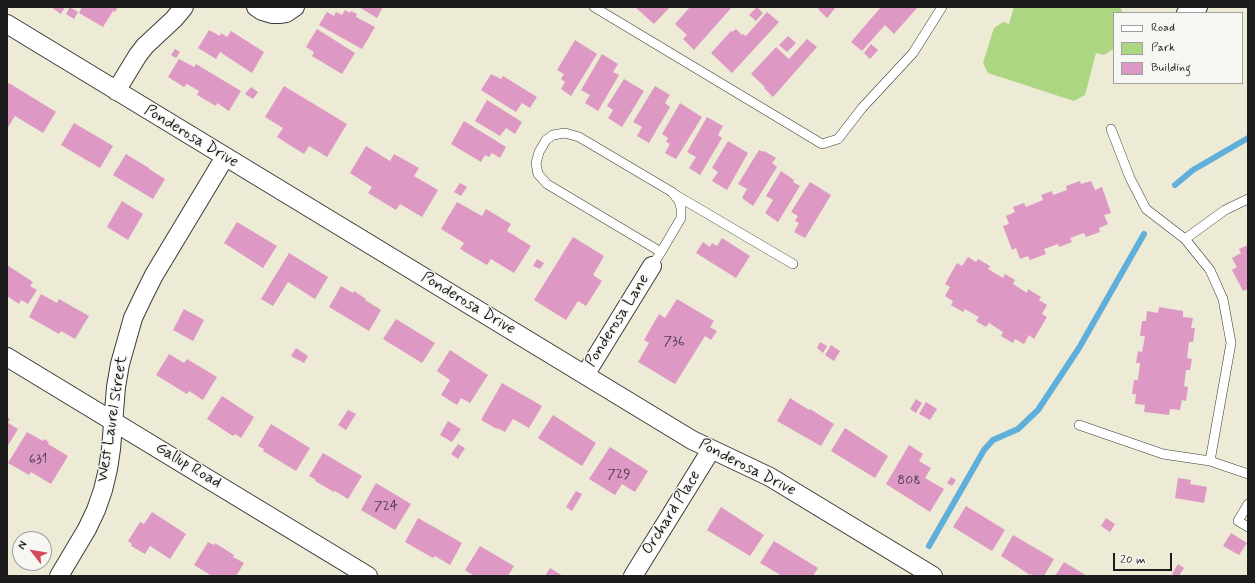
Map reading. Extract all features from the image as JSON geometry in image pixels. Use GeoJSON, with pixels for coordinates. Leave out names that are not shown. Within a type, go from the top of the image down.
{"type":"FeatureCollection","features":[{"type":"Feature","properties":{"kind":"street"},"geometry":{"type":"LineString","coordinates":[[116,91],[145,46],[174,19],[184,7]]}},
{"type":"Feature","properties":{"kind":"street"},"geometry":{"type":"LineString","coordinates":[[256,7],[262,11],[272,14],[279,14],[286,13],[295,7]]}},
{"type":"Feature","properties":{"kind":"street"},"geometry":{"type":"LineString","coordinates":[[1188,12],[1198,7]]}},
{"type":"Feature","properties":{"kind":"street","name":"Ponderosa Drive"},"geometry":{"type":"LineString","coordinates":[[7,24],[225,158],[688,438],[770,477],[933,576]]}},
{"type":"Feature","properties":{"kind":"street","name":"West Laurel Street"},"geometry":{"type":"LineString","coordinates":[[59,576],[87,529],[98,503],[108,470],[116,387],[120,364],[133,318],[154,276],[225,158]]}},
{"type":"Feature","properties":{"kind":"street","name":"Ponderosa Lane"},"geometry":{"type":"LineString","coordinates":[[585,375],[656,259]]}},
{"type":"Feature","properties":{"kind":"street","name":"Gallup Road"},"geometry":{"type":"LineString","coordinates":[[7,357],[368,576]]}},
{"type":"Feature","properties":{"kind":"street","name":"Orchard Place"},"geometry":{"type":"LineString","coordinates":[[633,576],[711,450]]}},
{"type":"Feature","properties":{"kind":"lane"},"geometry":{"type":"LineString","coordinates":[[594,7],[822,144],[838,139],[862,108],[913,53],[942,7]]}},
{"type":"Feature","properties":{"kind":"lane"},"geometry":{"type":"LineString","coordinates":[[1111,130],[1130,178],[1146,209],[1185,239],[1210,270],[1223,299],[1231,343],[1210,461]]}},
{"type":"Feature","properties":{"kind":"lane"},"geometry":{"type":"LineString","coordinates":[[672,192],[679,201],[681,218],[656,259],[547,184],[538,174],[536,163],[539,152],[546,140],[553,135],[565,133],[579,137],[794,264]]}},
{"type":"Feature","properties":{"kind":"lane"},"geometry":{"type":"LineString","coordinates":[[1185,239],[1225,210],[1248,199]]}},
{"type":"Feature","properties":{"kind":"lane"},"geometry":{"type":"LineString","coordinates":[[1079,425],[1163,454],[1210,461],[1248,474]]}},
{"type":"Feature","properties":{"kind":"lane"},"geometry":{"type":"LineString","coordinates":[[1248,504],[1238,521],[1248,527]]}},
{"type":"Feature","properties":{"kind":"green space"},"geometry":{"type":"Polygon","coordinates":[[[1014,7],[1120,7],[1122,12],[1113,12],[1113,49],[1104,55],[1096,53],[1085,95],[1074,101],[988,73],[983,63],[994,28],[1003,22],[1009,24],[1014,7]]]}},
{"type":"Feature","properties":{"kind":"building"},"geometry":{"type":"Polygon","coordinates":[[[51,7],[65,7],[61,14],[51,7]]]}},
{"type":"Feature","properties":{"kind":"building"},"geometry":{"type":"Polygon","coordinates":[[[70,7],[78,12],[74,19],[66,14],[70,7]]]}},
{"type":"Feature","properties":{"kind":"building"},"geometry":{"type":"Polygon","coordinates":[[[82,7],[118,7],[115,12],[113,11],[103,27],[79,13],[82,7]]]}},
{"type":"Feature","properties":{"kind":"building"},"geometry":{"type":"Polygon","coordinates":[[[359,7],[383,7],[377,18],[359,7]]]}},
{"type":"Feature","properties":{"kind":"building"},"geometry":{"type":"Polygon","coordinates":[[[635,7],[670,7],[654,24],[635,7]]]}},
{"type":"Feature","properties":{"kind":"building"},"geometry":{"type":"Polygon","coordinates":[[[690,7],[732,7],[694,50],[683,39],[687,35],[675,24],[690,7]]]}},
{"type":"Feature","properties":{"kind":"building"},"geometry":{"type":"Polygon","coordinates":[[[757,7],[763,13],[756,21],[749,15],[757,7]]]}},
{"type":"Feature","properties":{"kind":"building"},"geometry":{"type":"Polygon","coordinates":[[[820,7],[836,7],[827,18],[818,9],[820,7]]]}},
{"type":"Feature","properties":{"kind":"building"},"geometry":{"type":"Polygon","coordinates":[[[881,7],[917,8],[894,34],[885,25],[862,51],[851,42],[881,7]]]}},
{"type":"Feature","properties":{"kind":"building"},"geometry":{"type":"Polygon","coordinates":[[[345,10],[350,13],[351,11],[357,14],[356,17],[375,27],[362,49],[319,25],[327,12],[334,16],[336,12],[342,15],[345,10]]]}},
{"type":"Feature","properties":{"kind":"building"},"geometry":{"type":"Polygon","coordinates":[[[767,12],[779,22],[732,73],[711,53],[731,31],[732,32],[736,29],[742,35],[743,34],[746,36],[767,12]]]}},
{"type":"Feature","properties":{"kind":"building"},"geometry":{"type":"Polygon","coordinates":[[[317,29],[355,53],[342,74],[312,56],[314,52],[306,47],[317,29]]]}},
{"type":"Feature","properties":{"kind":"building"},"geometry":{"type":"Polygon","coordinates":[[[209,30],[220,36],[221,33],[227,37],[231,31],[264,52],[252,73],[220,52],[216,59],[198,48],[209,30]]]}},
{"type":"Feature","properties":{"kind":"building"},"geometry":{"type":"Polygon","coordinates":[[[788,36],[796,43],[787,52],[779,45],[788,36]]]}},
{"type":"Feature","properties":{"kind":"building"},"geometry":{"type":"Polygon","coordinates":[[[807,39],[817,47],[773,97],[751,74],[776,47],[789,59],[807,39]]]}},
{"type":"Feature","properties":{"kind":"building"},"geometry":{"type":"Polygon","coordinates":[[[575,40],[597,54],[571,96],[561,89],[565,82],[561,79],[564,74],[557,70],[575,40]]]}},
{"type":"Feature","properties":{"kind":"building"},"geometry":{"type":"Polygon","coordinates":[[[871,44],[878,50],[870,59],[864,53],[871,44]]]}},
{"type":"Feature","properties":{"kind":"building"},"geometry":{"type":"Polygon","coordinates":[[[175,49],[180,52],[176,58],[171,55],[175,49]]]}},
{"type":"Feature","properties":{"kind":"building"},"geometry":{"type":"Polygon","coordinates":[[[602,54],[618,64],[613,72],[619,75],[598,111],[585,103],[590,95],[581,90],[602,54]]]}},
{"type":"Feature","properties":{"kind":"building"},"geometry":{"type":"Polygon","coordinates":[[[179,59],[194,67],[196,64],[241,91],[229,111],[217,103],[216,106],[197,95],[199,91],[187,84],[184,87],[168,77],[179,59]]]}},
{"type":"Feature","properties":{"kind":"building"},"geometry":{"type":"Polygon","coordinates":[[[491,74],[501,79],[503,76],[537,97],[530,108],[522,103],[516,112],[481,90],[491,74]]]}},
{"type":"Feature","properties":{"kind":"building"},"geometry":{"type":"Polygon","coordinates":[[[624,79],[644,91],[622,127],[608,118],[613,110],[607,106],[624,79]]]}},
{"type":"Feature","properties":{"kind":"building"},"geometry":{"type":"Polygon","coordinates":[[[9,83],[56,112],[43,133],[15,116],[7,129],[7,86],[9,83]]]}},
{"type":"Feature","properties":{"kind":"building"},"geometry":{"type":"Polygon","coordinates":[[[284,86],[347,124],[327,157],[309,146],[304,154],[277,137],[283,128],[265,117],[284,86]]]}},
{"type":"Feature","properties":{"kind":"building"},"geometry":{"type":"Polygon","coordinates":[[[655,86],[670,95],[665,103],[670,107],[649,143],[637,136],[642,127],[633,122],[655,86]]]}},
{"type":"Feature","properties":{"kind":"building"},"geometry":{"type":"Polygon","coordinates":[[[251,87],[258,92],[253,99],[245,94],[251,87]]]}},
{"type":"Feature","properties":{"kind":"building"},"geometry":{"type":"Polygon","coordinates":[[[487,100],[522,122],[515,134],[506,128],[500,136],[475,121],[487,100]]]}},
{"type":"Feature","properties":{"kind":"building"},"geometry":{"type":"Polygon","coordinates":[[[680,103],[702,117],[676,159],[665,153],[670,144],[666,142],[668,138],[662,134],[680,103]]]}},
{"type":"Feature","properties":{"kind":"building"},"geometry":{"type":"Polygon","coordinates":[[[707,117],[723,126],[718,135],[722,138],[700,175],[689,168],[696,157],[687,152],[707,117]]]}},
{"type":"Feature","properties":{"kind":"building"},"geometry":{"type":"Polygon","coordinates":[[[464,121],[506,147],[500,158],[492,153],[489,157],[485,155],[481,162],[451,144],[464,121]]]}},
{"type":"Feature","properties":{"kind":"building"},"geometry":{"type":"Polygon","coordinates":[[[74,123],[113,146],[100,168],[61,145],[74,123]]]}},
{"type":"Feature","properties":{"kind":"building"},"geometry":{"type":"Polygon","coordinates":[[[728,141],[748,153],[727,190],[712,181],[718,172],[712,168],[728,141]]]}},
{"type":"Feature","properties":{"kind":"building"},"geometry":{"type":"Polygon","coordinates":[[[366,146],[390,161],[394,154],[419,168],[414,176],[438,190],[422,217],[400,204],[396,210],[368,193],[372,187],[350,173],[366,146]]]}},
{"type":"Feature","properties":{"kind":"building"},"geometry":{"type":"Polygon","coordinates":[[[759,150],[764,151],[776,158],[772,163],[777,167],[753,206],[742,198],[747,189],[738,184],[759,150]]]}},
{"type":"Feature","properties":{"kind":"building"},"geometry":{"type":"Polygon","coordinates":[[[126,154],[165,179],[153,199],[113,175],[126,154]]]}},
{"type":"Feature","properties":{"kind":"building"},"geometry":{"type":"Polygon","coordinates":[[[781,171],[800,186],[778,222],[765,213],[773,200],[766,196],[781,171]]]}},
{"type":"Feature","properties":{"kind":"building"},"geometry":{"type":"Polygon","coordinates":[[[1080,181],[1081,184],[1091,181],[1095,190],[1102,187],[1111,213],[1104,215],[1108,224],[1099,228],[1100,232],[1086,237],[1084,233],[1070,238],[1072,242],[1059,247],[1058,244],[1044,249],[1046,254],[1030,260],[1028,256],[1020,259],[1016,248],[1012,250],[1003,226],[1009,224],[1006,216],[1015,212],[1013,207],[1024,203],[1026,207],[1043,200],[1041,195],[1052,191],[1053,195],[1067,190],[1066,186],[1080,181]]]}},
{"type":"Feature","properties":{"kind":"building"},"geometry":{"type":"Polygon","coordinates":[[[810,182],[831,195],[805,238],[794,232],[799,223],[795,221],[798,216],[791,212],[810,182]]]}},
{"type":"Feature","properties":{"kind":"building"},"geometry":{"type":"Polygon","coordinates":[[[460,183],[467,187],[461,196],[454,192],[460,183]]]}},
{"type":"Feature","properties":{"kind":"building"},"geometry":{"type":"Polygon","coordinates":[[[122,201],[143,214],[128,240],[107,227],[122,201]]]}},
{"type":"Feature","properties":{"kind":"building"},"geometry":{"type":"Polygon","coordinates":[[[457,202],[482,216],[486,209],[511,224],[507,231],[531,246],[514,273],[491,259],[487,265],[460,249],[464,243],[441,229],[457,202]]]}},
{"type":"Feature","properties":{"kind":"building"},"geometry":{"type":"Polygon","coordinates":[[[237,222],[277,246],[263,268],[224,243],[237,222]]]}},
{"type":"Feature","properties":{"kind":"building"},"geometry":{"type":"Polygon","coordinates":[[[573,237],[604,256],[593,275],[602,281],[586,306],[578,301],[566,320],[534,300],[573,237]]]}},
{"type":"Feature","properties":{"kind":"building"},"geometry":{"type":"Polygon","coordinates":[[[722,238],[750,256],[736,278],[696,253],[703,242],[710,247],[712,243],[717,246],[722,238]]]}},
{"type":"Feature","properties":{"kind":"building"},"geometry":{"type":"Polygon","coordinates":[[[1248,245],[1248,289],[1243,291],[1232,270],[1237,267],[1232,258],[1241,253],[1239,249],[1248,245]]]}},
{"type":"Feature","properties":{"kind":"building"},"geometry":{"type":"Polygon","coordinates":[[[289,253],[328,277],[315,299],[288,282],[273,306],[261,299],[289,253]]]}},
{"type":"Feature","properties":{"kind":"building"},"geometry":{"type":"Polygon","coordinates":[[[968,257],[976,262],[978,259],[990,266],[988,269],[1003,278],[1005,274],[1015,280],[1013,284],[1027,293],[1028,289],[1041,297],[1039,300],[1047,305],[1042,314],[1047,317],[1034,339],[1029,335],[1024,344],[1015,339],[1013,343],[1001,336],[1003,332],[989,323],[986,327],[976,321],[979,317],[965,309],[963,312],[951,305],[953,301],[945,296],[950,287],[945,284],[957,263],[962,266],[968,257]]]}},
{"type":"Feature","properties":{"kind":"building"},"geometry":{"type":"Polygon","coordinates":[[[537,259],[544,263],[540,269],[533,266],[537,259]]]}},
{"type":"Feature","properties":{"kind":"building"},"geometry":{"type":"Polygon","coordinates":[[[7,265],[33,282],[30,286],[37,290],[28,304],[21,300],[19,304],[7,296],[7,265]]]}},
{"type":"Feature","properties":{"kind":"building"},"geometry":{"type":"Polygon","coordinates":[[[341,286],[353,293],[354,291],[381,310],[369,331],[329,307],[341,286]]]}},
{"type":"Feature","properties":{"kind":"building"},"geometry":{"type":"Polygon","coordinates":[[[41,294],[57,303],[59,299],[89,316],[75,339],[61,331],[59,334],[29,317],[41,294]]]}},
{"type":"Feature","properties":{"kind":"building"},"geometry":{"type":"Polygon","coordinates":[[[677,299],[714,321],[710,327],[717,331],[711,340],[705,336],[675,384],[638,362],[649,343],[644,340],[659,314],[665,318],[677,299]]]}},
{"type":"Feature","properties":{"kind":"building"},"geometry":{"type":"Polygon","coordinates":[[[1159,307],[1183,311],[1183,317],[1193,318],[1191,328],[1195,328],[1193,342],[1189,342],[1187,358],[1192,359],[1190,370],[1186,370],[1184,386],[1188,387],[1186,401],[1182,400],[1180,410],[1170,409],[1169,415],[1144,412],[1145,405],[1135,404],[1136,394],[1132,394],[1134,380],[1138,380],[1140,363],[1136,363],[1138,351],[1142,352],[1145,336],[1140,336],[1142,321],[1146,321],[1147,311],[1158,313],[1159,307]]]}},
{"type":"Feature","properties":{"kind":"building"},"geometry":{"type":"Polygon","coordinates":[[[184,309],[204,320],[193,341],[173,330],[184,309]]]}},
{"type":"Feature","properties":{"kind":"building"},"geometry":{"type":"Polygon","coordinates":[[[396,319],[435,343],[422,363],[383,339],[396,319]]]}},
{"type":"Feature","properties":{"kind":"building"},"geometry":{"type":"Polygon","coordinates":[[[820,342],[827,346],[823,353],[817,348],[820,342]]]}},
{"type":"Feature","properties":{"kind":"building"},"geometry":{"type":"Polygon","coordinates":[[[831,345],[840,351],[834,361],[825,355],[831,345]]]}},
{"type":"Feature","properties":{"kind":"building"},"geometry":{"type":"Polygon","coordinates":[[[296,348],[308,356],[304,363],[291,356],[296,348]]]}},
{"type":"Feature","properties":{"kind":"building"},"geometry":{"type":"Polygon","coordinates":[[[450,350],[488,375],[470,403],[461,398],[457,405],[441,395],[450,380],[437,371],[450,350]]]}},
{"type":"Feature","properties":{"kind":"building"},"geometry":{"type":"Polygon","coordinates":[[[169,354],[184,363],[187,359],[217,377],[203,400],[189,391],[187,394],[156,375],[169,354]]]}},
{"type":"Feature","properties":{"kind":"building"},"geometry":{"type":"Polygon","coordinates":[[[502,383],[542,406],[529,428],[513,419],[505,432],[481,420],[502,383]]]}},
{"type":"Feature","properties":{"kind":"building"},"geometry":{"type":"Polygon","coordinates":[[[222,396],[254,417],[241,438],[235,434],[233,436],[207,419],[222,396]]]}},
{"type":"Feature","properties":{"kind":"building"},"geometry":{"type":"Polygon","coordinates":[[[790,398],[834,424],[821,446],[777,421],[790,398]]]}},
{"type":"Feature","properties":{"kind":"building"},"geometry":{"type":"Polygon","coordinates":[[[916,399],[922,403],[916,413],[910,409],[916,399]]]}},
{"type":"Feature","properties":{"kind":"building"},"geometry":{"type":"Polygon","coordinates":[[[926,402],[937,409],[930,420],[919,414],[926,402]]]}},
{"type":"Feature","properties":{"kind":"building"},"geometry":{"type":"Polygon","coordinates":[[[348,410],[356,414],[346,430],[338,425],[348,410]]]}},
{"type":"Feature","properties":{"kind":"building"},"geometry":{"type":"Polygon","coordinates":[[[553,415],[596,443],[582,466],[538,438],[553,415]]]}},
{"type":"Feature","properties":{"kind":"building"},"geometry":{"type":"Polygon","coordinates":[[[7,417],[10,419],[8,423],[18,429],[7,447],[7,417]]]}},
{"type":"Feature","properties":{"kind":"building"},"geometry":{"type":"Polygon","coordinates":[[[448,421],[461,429],[452,442],[440,435],[448,421]]]}},
{"type":"Feature","properties":{"kind":"building"},"geometry":{"type":"Polygon","coordinates":[[[271,424],[310,448],[296,471],[263,451],[264,449],[258,446],[271,424]]]}},
{"type":"Feature","properties":{"kind":"building"},"geometry":{"type":"Polygon","coordinates":[[[845,428],[888,456],[875,478],[831,451],[845,428]]]}},
{"type":"Feature","properties":{"kind":"building"},"geometry":{"type":"Polygon","coordinates":[[[27,432],[43,441],[44,439],[49,442],[48,444],[68,456],[51,484],[31,472],[29,475],[8,463],[27,432]]]}},
{"type":"Feature","properties":{"kind":"building"},"geometry":{"type":"Polygon","coordinates":[[[458,444],[465,448],[458,459],[451,454],[458,444]]]}},
{"type":"Feature","properties":{"kind":"building"},"geometry":{"type":"Polygon","coordinates":[[[909,445],[923,454],[919,461],[931,468],[925,478],[944,489],[930,512],[886,484],[909,445]]]}},
{"type":"Feature","properties":{"kind":"building"},"geometry":{"type":"Polygon","coordinates":[[[610,447],[648,471],[635,492],[622,484],[615,495],[589,479],[610,447]]]}},
{"type":"Feature","properties":{"kind":"building"},"geometry":{"type":"Polygon","coordinates":[[[323,453],[362,476],[348,499],[315,481],[316,480],[309,476],[323,453]]]}},
{"type":"Feature","properties":{"kind":"building"},"geometry":{"type":"Polygon","coordinates":[[[951,477],[956,480],[952,486],[947,483],[951,477]]]}},
{"type":"Feature","properties":{"kind":"building"},"geometry":{"type":"Polygon","coordinates":[[[1178,478],[1191,480],[1190,484],[1207,487],[1204,503],[1175,498],[1178,478]]]}},
{"type":"Feature","properties":{"kind":"building"},"geometry":{"type":"Polygon","coordinates":[[[376,483],[411,504],[395,530],[361,510],[376,483]]]}},
{"type":"Feature","properties":{"kind":"building"},"geometry":{"type":"Polygon","coordinates":[[[576,491],[582,494],[572,511],[566,507],[576,491]]]}},
{"type":"Feature","properties":{"kind":"building"},"geometry":{"type":"Polygon","coordinates":[[[966,506],[1005,530],[992,551],[953,527],[966,506]]]}},
{"type":"Feature","properties":{"kind":"building"},"geometry":{"type":"Polygon","coordinates":[[[721,507],[764,535],[750,556],[707,530],[721,507]]]}},
{"type":"Feature","properties":{"kind":"building"},"geometry":{"type":"Polygon","coordinates":[[[152,512],[186,534],[170,559],[150,546],[145,554],[131,546],[132,544],[128,541],[140,522],[144,524],[152,512]]]}},
{"type":"Feature","properties":{"kind":"building"},"geometry":{"type":"Polygon","coordinates":[[[418,518],[462,543],[450,565],[435,556],[433,558],[405,542],[418,518]]]}},
{"type":"Feature","properties":{"kind":"building"},"geometry":{"type":"Polygon","coordinates":[[[1106,518],[1115,524],[1110,532],[1101,526],[1106,518]]]}},
{"type":"Feature","properties":{"kind":"building"},"geometry":{"type":"Polygon","coordinates":[[[1231,533],[1247,543],[1239,555],[1223,546],[1231,533]]]}},
{"type":"Feature","properties":{"kind":"building"},"geometry":{"type":"Polygon","coordinates":[[[1013,535],[1054,559],[1044,576],[1030,575],[1001,556],[1013,535]]]}},
{"type":"Feature","properties":{"kind":"building"},"geometry":{"type":"Polygon","coordinates":[[[774,541],[818,568],[813,576],[778,576],[779,574],[760,563],[774,541]]]}},
{"type":"Feature","properties":{"kind":"building"},"geometry":{"type":"Polygon","coordinates":[[[208,542],[214,545],[215,543],[234,555],[233,557],[244,563],[236,576],[212,576],[194,565],[208,542]]]}},
{"type":"Feature","properties":{"kind":"building"},"geometry":{"type":"Polygon","coordinates":[[[480,546],[514,566],[508,576],[474,576],[465,570],[480,546]]]}},
{"type":"Feature","properties":{"kind":"building"},"geometry":{"type":"Polygon","coordinates":[[[1064,562],[1087,576],[1055,576],[1064,562]]]}},
{"type":"Feature","properties":{"kind":"building"},"geometry":{"type":"Polygon","coordinates":[[[1178,564],[1184,568],[1179,576],[1175,576],[1172,574],[1178,564]]]}},
{"type":"Feature","properties":{"kind":"building"},"geometry":{"type":"Polygon","coordinates":[[[550,568],[563,576],[545,576],[550,568]]]}},
{"type":"Feature","properties":{"kind":"waterway"},"geometry":{"type":"LineString","coordinates":[[1175,185],[1193,170],[1248,138]]}},
{"type":"Feature","properties":{"kind":"waterway"},"geometry":{"type":"LineString","coordinates":[[929,546],[984,450],[993,440],[1018,429],[1038,410],[1079,348],[1144,234]]}}]}
